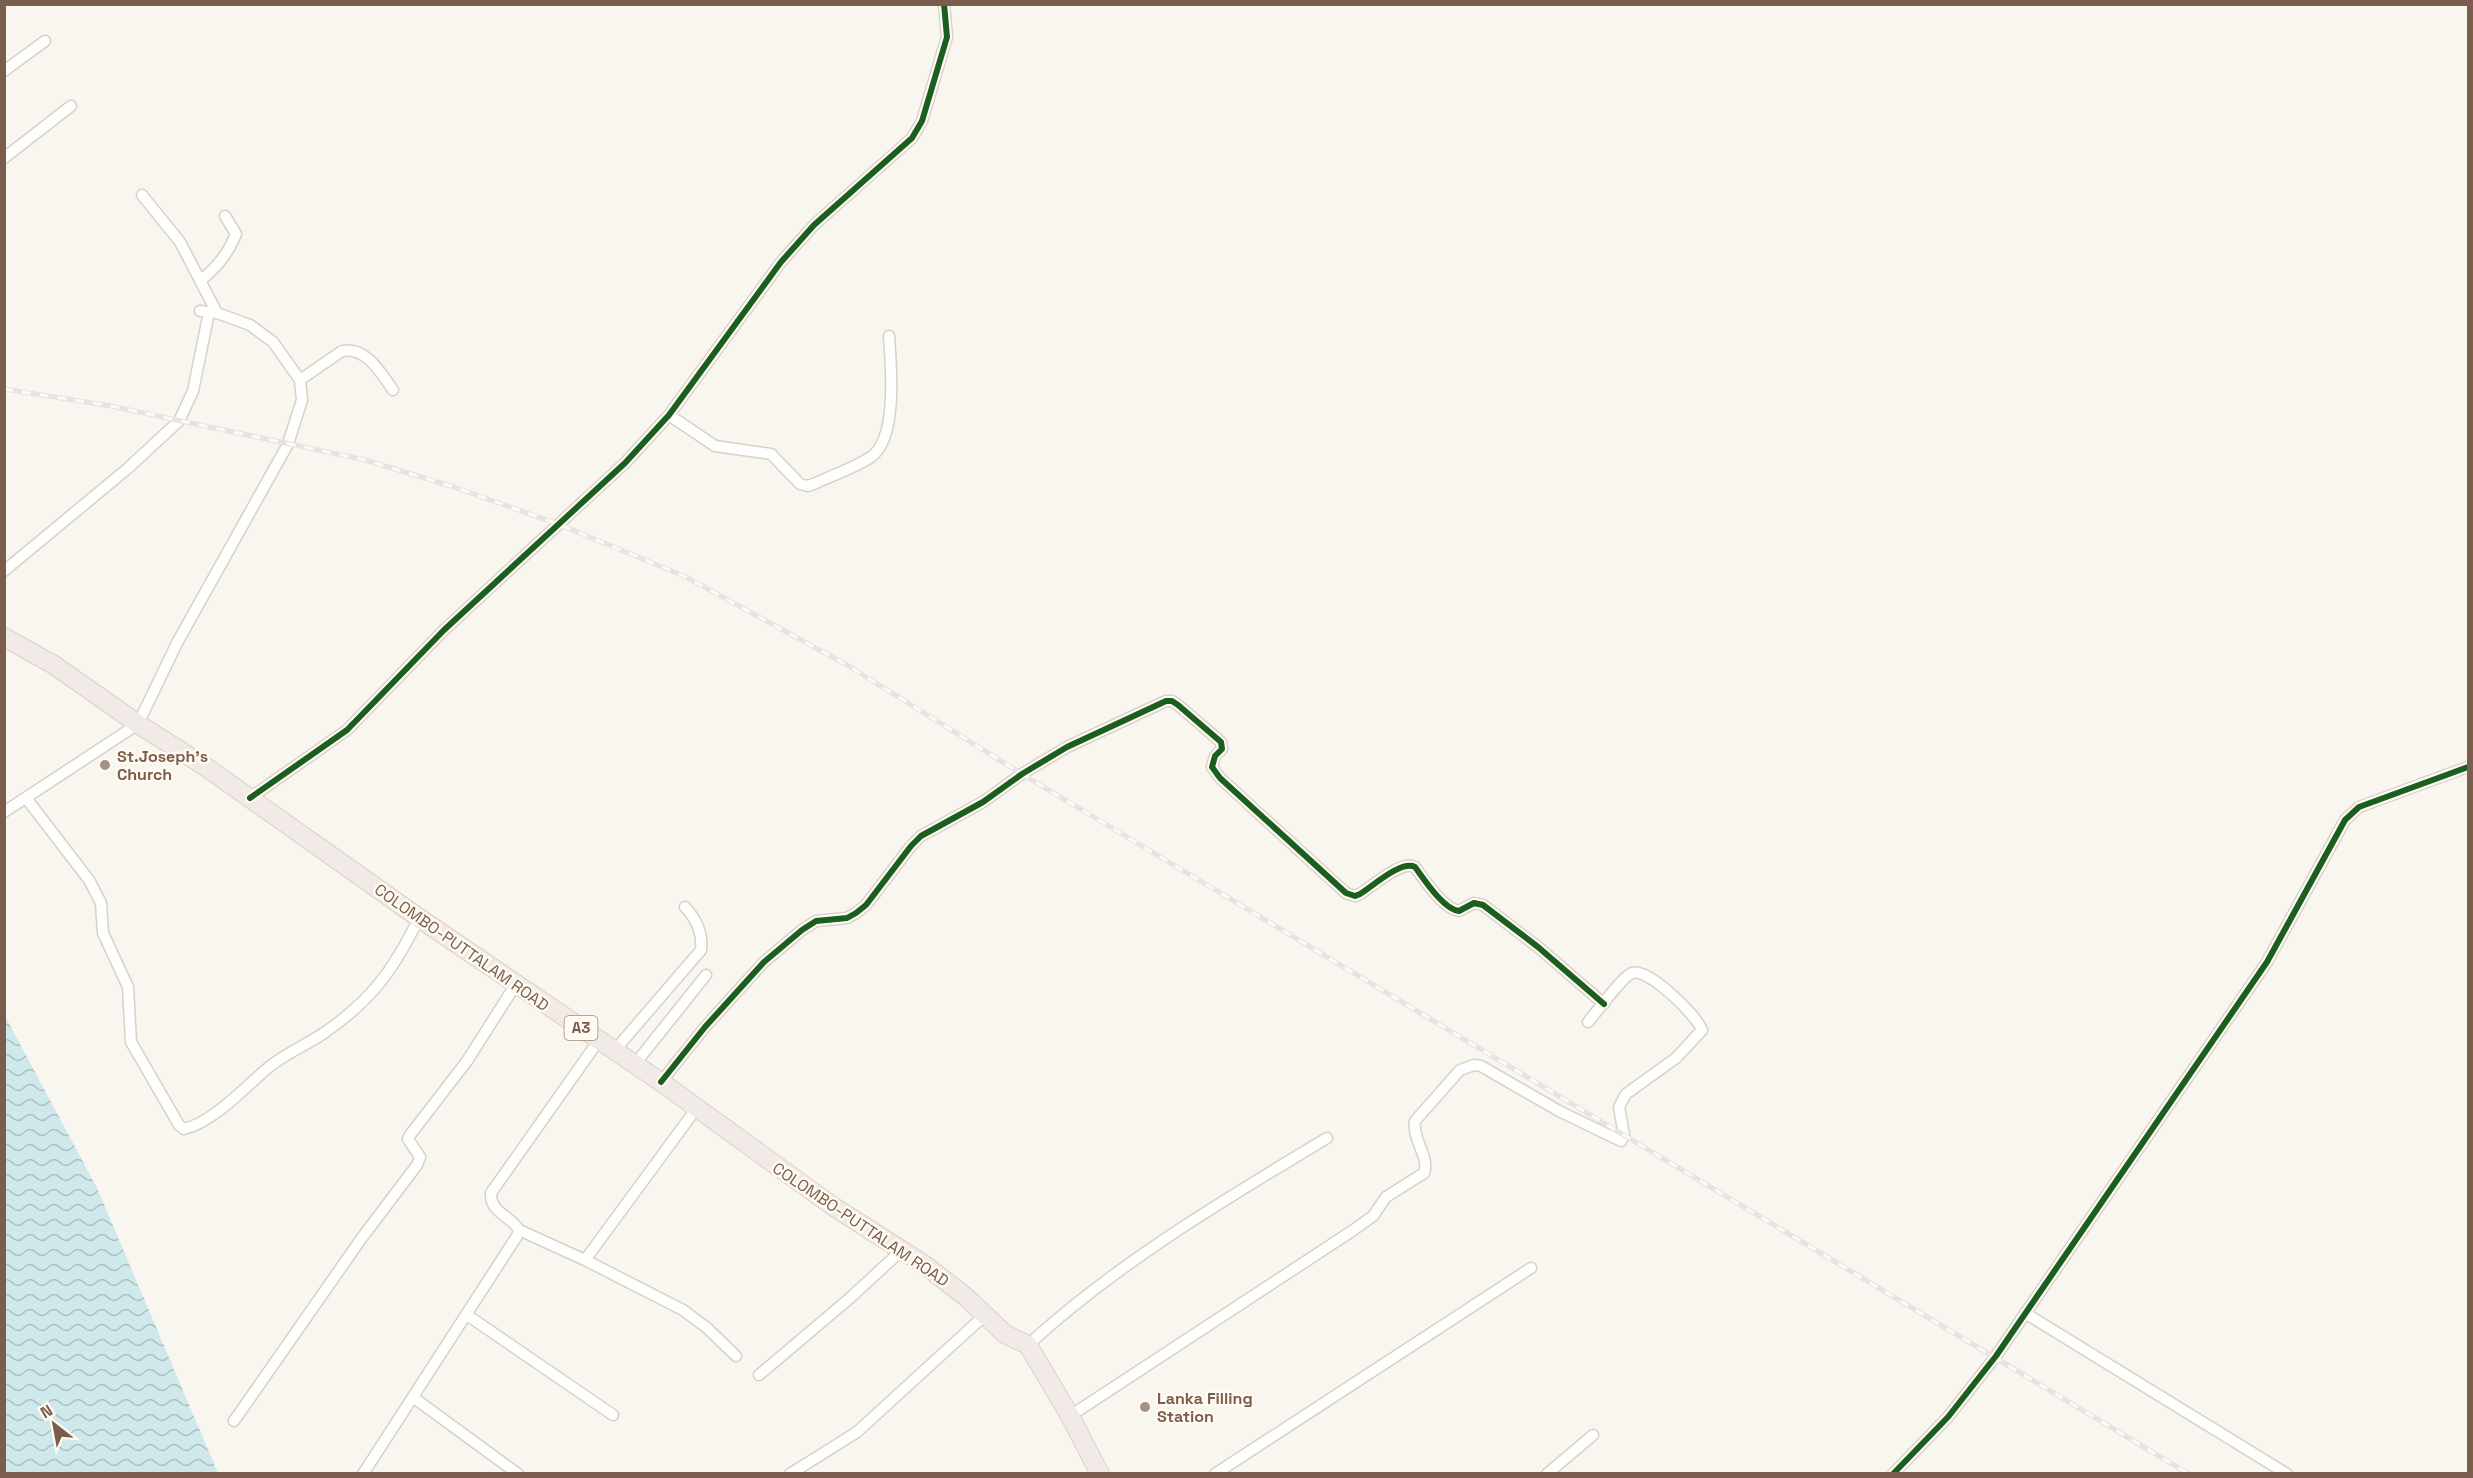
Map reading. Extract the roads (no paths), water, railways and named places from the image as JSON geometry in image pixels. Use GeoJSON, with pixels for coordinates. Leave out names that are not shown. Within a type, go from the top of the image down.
{"type":"FeatureCollection","features":[{"type":"Feature","properties":{"kind":"highway","name":"COLOMBO-PUTTALAM ROAD"},"geometry":{"type":"LineString","coordinates":[[4,637],[54,665],[138,724],[206,767],[419,918],[661,1082],[834,1207],[925,1265],[1005,1334],[1028,1345]]}},
{"type":"Feature","properties":{"kind":"highway"},"geometry":{"type":"LineString","coordinates":[[1028,1345],[1100,1473]]}},
{"type":"Feature","properties":{"kind":"street"},"geometry":{"type":"LineString","coordinates":[[250,798],[347,730],[444,630],[625,463],[669,415],[781,262],[814,225],[912,138],[922,121],[947,37],[944,4]]}},
{"type":"Feature","properties":{"kind":"street"},"geometry":{"type":"LineString","coordinates":[[4,71],[45,41]]}},
{"type":"Feature","properties":{"kind":"street"},"geometry":{"type":"LineString","coordinates":[[4,158],[71,106]]}},
{"type":"Feature","properties":{"kind":"street"},"geometry":{"type":"LineString","coordinates":[[4,571],[128,469],[179,421],[193,391],[208,312],[200,281],[180,242],[142,195]]}},
{"type":"Feature","properties":{"kind":"street"},"geometry":{"type":"LineString","coordinates":[[200,281],[216,268],[229,252],[236,234],[225,216]]}},
{"type":"Feature","properties":{"kind":"street"},"geometry":{"type":"LineString","coordinates":[[4,812],[138,724],[177,643],[288,444],[302,400],[300,380],[273,342],[250,325],[208,312]]}},
{"type":"Feature","properties":{"kind":"street"},"geometry":{"type":"LineString","coordinates":[[669,415],[715,446],[771,454],[800,484],[808,486],[871,456],[884,440],[893,386],[889,336]]}},
{"type":"Feature","properties":{"kind":"street"},"geometry":{"type":"LineString","coordinates":[[300,380],[342,351],[347,350],[367,357],[393,390]]}},
{"type":"Feature","properties":{"kind":"street"},"geometry":{"type":"LineString","coordinates":[[661,1082],[705,1027],[764,962],[816,921],[847,918],[866,905],[921,836],[983,802],[1022,774],[1067,747],[1166,701],[1172,701],[1178,705],[1221,742],[1222,749],[1215,756],[1212,767],[1220,778],[1346,893],[1355,896],[1360,894],[1401,866],[1410,864],[1451,908],[1460,910],[1474,903],[1483,905],[1538,947],[1604,1004]]}},
{"type":"Feature","properties":{"kind":"street"},"geometry":{"type":"LineString","coordinates":[[1893,1473],[1948,1417],[1996,1356],[2267,962],[2344,820],[2358,807],[2469,767]]}},
{"type":"Feature","properties":{"kind":"street"},"geometry":{"type":"LineString","coordinates":[[26,798],[89,879],[101,903],[104,933],[128,987],[131,1042],[179,1125],[184,1129],[228,1104],[268,1068],[323,1033],[369,997],[399,957],[419,918]]}},
{"type":"Feature","properties":{"kind":"street"},"geometry":{"type":"LineString","coordinates":[[615,1050],[701,950],[700,934],[695,920],[685,907]]}},
{"type":"Feature","properties":{"kind":"street"},"geometry":{"type":"LineString","coordinates":[[1070,1416],[1352,1231],[1372,1216],[1386,1197],[1424,1173],[1426,1166],[1416,1139],[1415,1121],[1457,1072],[1464,1068],[1473,1065],[1481,1066],[1559,1111],[1621,1141],[1624,1135],[1619,1107],[1626,1094],[1676,1058],[1701,1033],[1702,1029],[1668,992],[1642,972],[1627,975],[1588,1022]]}},
{"type":"Feature","properties":{"kind":"street"},"geometry":{"type":"LineString","coordinates":[[635,1064],[706,975]]}},
{"type":"Feature","properties":{"kind":"street"},"geometry":{"type":"LineString","coordinates":[[234,1421],[361,1239],[417,1165],[420,1157],[408,1139],[410,1135],[467,1061],[516,984]]}},
{"type":"Feature","properties":{"kind":"street"},"geometry":{"type":"LineString","coordinates":[[599,1040],[491,1193],[490,1200],[495,1209],[516,1224],[519,1230],[585,1260],[683,1310],[707,1328],[736,1356]]}},
{"type":"Feature","properties":{"kind":"street"},"geometry":{"type":"LineString","coordinates":[[585,1260],[696,1109]]}},
{"type":"Feature","properties":{"kind":"street"},"geometry":{"type":"LineString","coordinates":[[1028,1345],[1066,1310],[1135,1261],[1245,1188],[1327,1138]]}},
{"type":"Feature","properties":{"kind":"street"},"geometry":{"type":"LineString","coordinates":[[363,1473],[510,1249],[519,1230]]}},
{"type":"Feature","properties":{"kind":"street"},"geometry":{"type":"LineString","coordinates":[[759,1375],[850,1298],[902,1250]]}},
{"type":"Feature","properties":{"kind":"street"},"geometry":{"type":"LineString","coordinates":[[1215,1473],[1531,1268]]}},
{"type":"Feature","properties":{"kind":"street"},"geometry":{"type":"LineString","coordinates":[[2025,1313],[2287,1473]]}},
{"type":"Feature","properties":{"kind":"street"},"geometry":{"type":"LineString","coordinates":[[467,1315],[613,1415]]}},
{"type":"Feature","properties":{"kind":"street"},"geometry":{"type":"LineString","coordinates":[[790,1473],[857,1432],[985,1315]]}},
{"type":"Feature","properties":{"kind":"street"},"geometry":{"type":"LineString","coordinates":[[414,1398],[518,1473]]}},
{"type":"Feature","properties":{"kind":"street"},"geometry":{"type":"LineString","coordinates":[[1547,1473],[1593,1434]]}},
{"type":"Feature","properties":{"kind":"water"},"geometry":{"type":"Polygon","coordinates":[[[5,1016],[97,1188],[218,1473],[5,1473],[5,1016]]]}},
{"type":"Feature","properties":{"kind":"railway"},"geometry":{"type":"LineString","coordinates":[[4,389],[111,406],[365,460],[451,486],[558,524],[684,576],[847,665],[1022,774],[2189,1474]]}},
{"type":"Feature","properties":{"kind":"place","name":"St.Joseph's Church"},"geometry":{"type":"Point","coordinates":[105,765]}},
{"type":"Feature","properties":{"kind":"place","name":"Lanka Filling Station"},"geometry":{"type":"Point","coordinates":[1145,1407]}}]}
